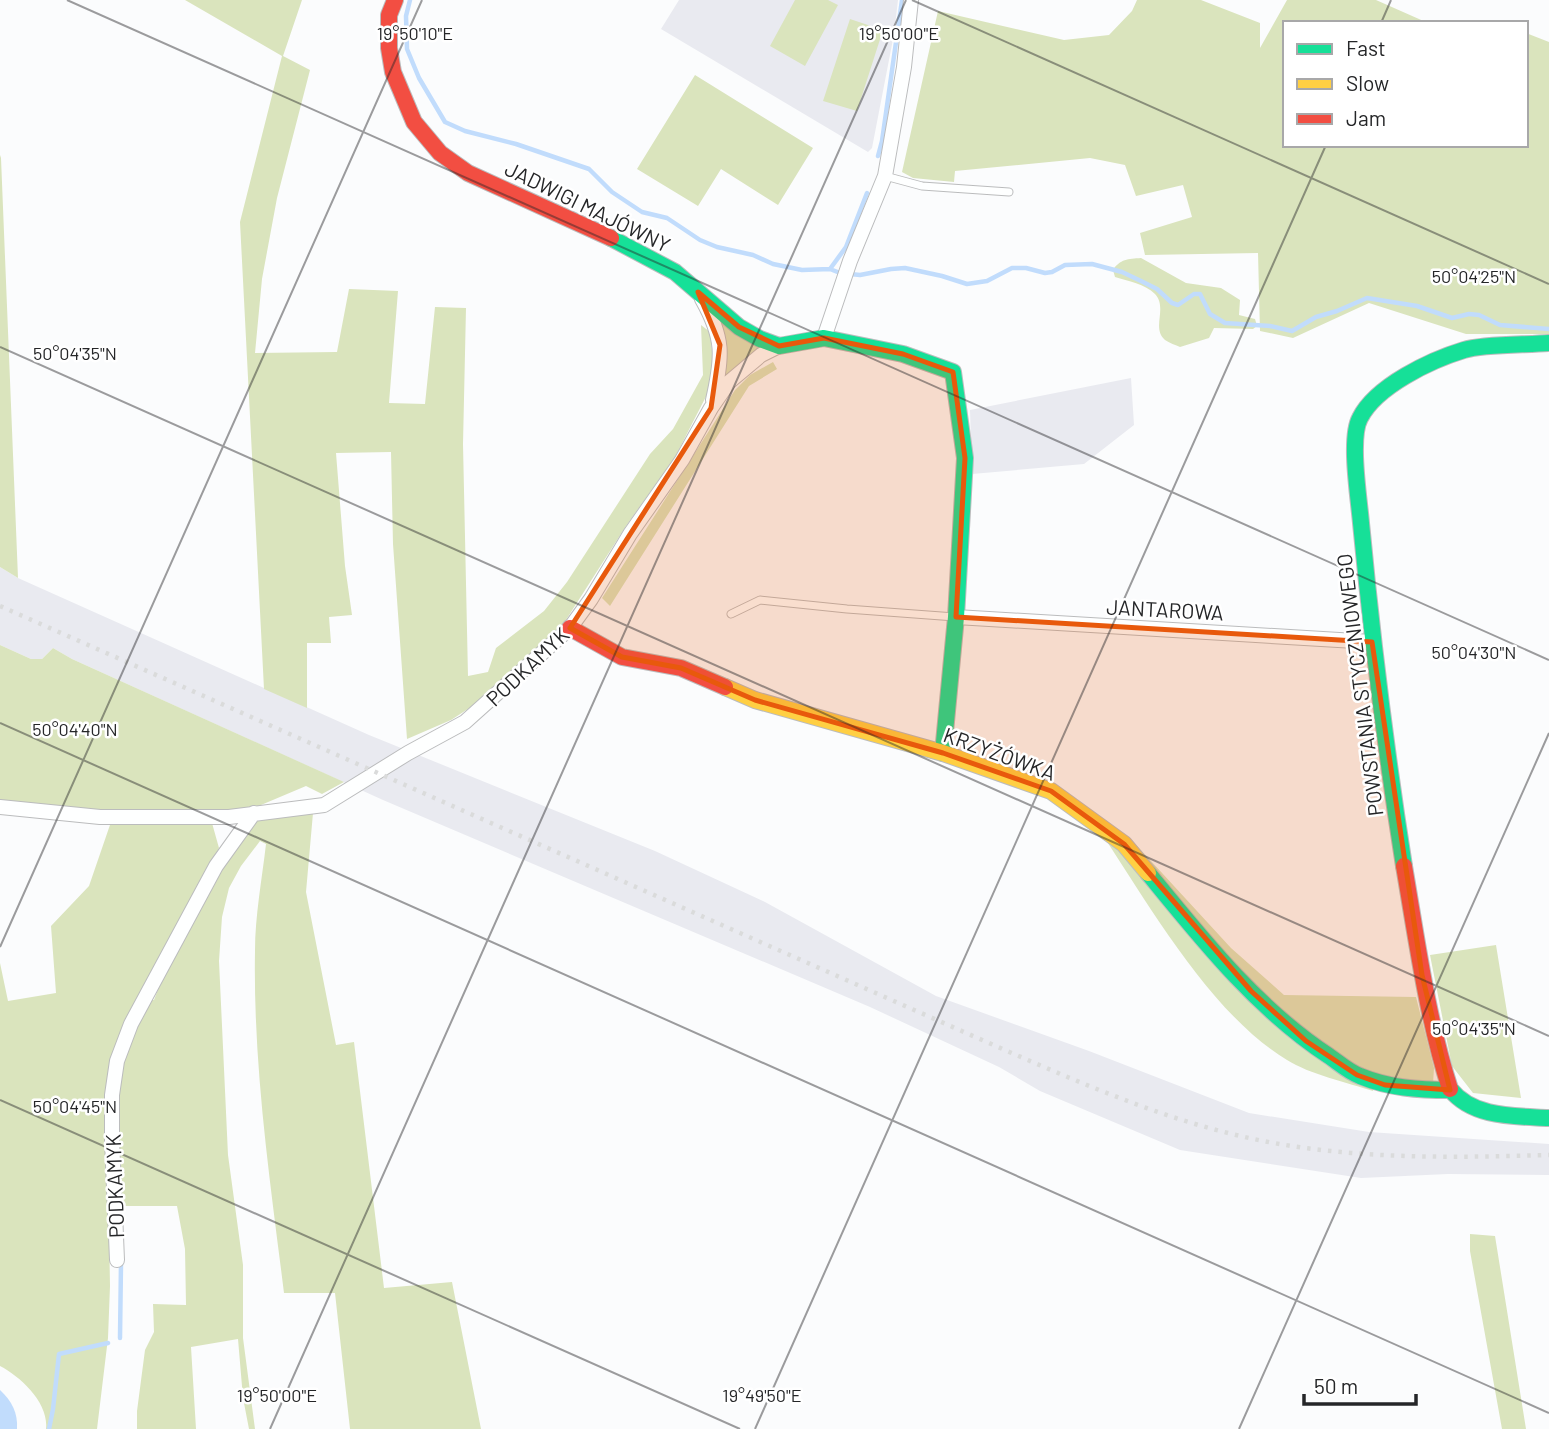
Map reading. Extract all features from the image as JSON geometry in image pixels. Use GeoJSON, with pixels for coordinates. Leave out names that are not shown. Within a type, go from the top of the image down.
{"type":"FeatureCollection","features":[{"type":"Feature","properties":{"kind":"street","name":"JADWIGI MAJÓWNY"},"geometry":{"type":"LineString","coordinates":[[395,0],[389,15],[389,48],[393,72],[414,122],[440,152],[468,173],[621,242],[675,272],[739,327],[779,346]]}},
{"type":"Feature","properties":{"kind":"street"},"geometry":{"type":"LineString","coordinates":[[824,338],[850,261],[885,176],[904,67],[911,0]]}},
{"type":"Feature","properties":{"kind":"street","name":"PODKAMYK"},"geometry":{"type":"LineString","coordinates":[[698,292],[715,322],[720,345],[719,374],[711,408]]}},
{"type":"Feature","properties":{"kind":"street"},"geometry":{"type":"LineString","coordinates":[[779,346],[824,338],[903,354],[953,372],[965,458],[956,617],[943,753]]}},
{"type":"Feature","properties":{"kind":"street","name":"POWSTANIA STYCZNIOWEGO"},"geometry":{"type":"LineString","coordinates":[[1450,1090],[1437,1049],[1412,921],[1385,746],[1372,642],[1356,435],[1362,414],[1373,398],[1387,386],[1439,360],[1466,349],[1549,343]]}},
{"type":"Feature","properties":{"kind":"street","name":"PODKAMYK"},"geometry":{"type":"LineString","coordinates":[[0,807],[100,817],[229,817],[324,805],[352,789],[408,753],[465,722],[570,628],[592,599],[630,534],[682,460],[729,382],[761,355],[779,346]]}},
{"type":"Feature","properties":{"kind":"street","name":"JANTAROWA"},"geometry":{"type":"LineString","coordinates":[[956,617],[1372,642]]}},
{"type":"Feature","properties":{"kind":"street","name":"KRZYŻÓWKA"},"geometry":{"type":"LineString","coordinates":[[570,628],[622,657],[681,668],[755,700],[943,753],[1051,791],[1124,844],[1187,921],[1251,991],[1306,1041],[1357,1075],[1385,1085],[1421,1090],[1450,1090]]}},
{"type":"Feature","properties":{"kind":"street","name":"PODKAMYK"},"geometry":{"type":"LineString","coordinates":[[117,1260],[112,1095],[117,1061],[131,1024],[216,866],[254,813]]}},
{"type":"Feature","properties":{"kind":"street"},"geometry":{"type":"LineString","coordinates":[[1450,1090],[1461,1102],[1480,1110],[1503,1116],[1546,1120]]}},
{"type":"Feature","properties":{"kind":"lane"},"geometry":{"type":"LineString","coordinates":[[885,176],[922,186],[1009,192]]}},
{"type":"Feature","properties":{"kind":"lane","name":"JANTAROWA"},"geometry":{"type":"LineString","coordinates":[[732,614],[760,600],[956,617]]}},
{"type":"Feature","properties":{"kind":"highlighted area"},"geometry":{"type":"Polygon","coordinates":[[[698,292],[739,327],[779,346],[824,338],[903,354],[953,372],[965,458],[956,617],[1372,642],[1422,975],[1450,1090],[1385,1085],[1357,1075],[1306,1041],[1251,991],[1124,844],[1051,791],[943,753],[755,700],[681,668],[622,657],[570,628],[711,408],[720,345],[698,292]]]}},
{"type":"Feature","properties":{"kind":"shaded area"},"geometry":{"type":"Polygon","coordinates":[[[679,0],[898,0],[872,148],[868,152],[661,29],[679,0]]]}},
{"type":"Feature","properties":{"kind":"shaded area"},"geometry":{"type":"Polygon","coordinates":[[[1131,378],[1134,425],[1084,464],[972,474],[970,410],[1131,378]]]}},
{"type":"Feature","properties":{"kind":"shaded area"},"geometry":{"type":"Polygon","coordinates":[[[0,567],[18,578],[369,735],[655,851],[765,902],[936,996],[1249,1113],[1369,1132],[1549,1144],[1549,1175],[1448,1174],[1361,1178],[1180,1150],[1040,1091],[999,1067],[870,1007],[383,800],[53,648],[42,659],[31,659],[0,645],[0,567]]]}},
{"type":"Feature","properties":{"kind":"green space"},"geometry":{"type":"Polygon","coordinates":[[[185,0],[302,0],[283,56],[310,70],[277,198],[262,279],[255,353],[337,352],[349,289],[398,291],[389,403],[425,404],[435,307],[466,308],[463,444],[468,676],[488,672],[496,648],[544,611],[567,582],[650,454],[673,429],[703,375],[701,325],[710,332],[715,379],[675,457],[626,526],[564,623],[494,692],[451,720],[407,739],[393,544],[391,452],[336,453],[345,566],[352,615],[329,617],[331,643],[307,643],[307,708],[264,689],[240,222],[282,56],[185,0]]]}},
{"type":"Feature","properties":{"kind":"green space"},"geometry":{"type":"Polygon","coordinates":[[[795,0],[828,0],[838,5],[805,66],[770,46],[795,0]]]}},
{"type":"Feature","properties":{"kind":"green space"},"geometry":{"type":"Polygon","coordinates":[[[1137,0],[1201,0],[1260,23],[1260,48],[1287,0],[1376,0],[1423,21],[1283,21],[1283,147],[1528,147],[1528,34],[1549,42],[1549,334],[1466,334],[1369,303],[1293,338],[1260,331],[1258,253],[1145,255],[1140,233],[1192,217],[1183,185],[1136,196],[1125,165],[1090,158],[955,171],[954,182],[913,178],[902,172],[938,11],[1064,40],[1109,35],[1132,11],[1137,0]]]}},
{"type":"Feature","properties":{"kind":"green space"},"geometry":{"type":"Polygon","coordinates":[[[850,19],[883,30],[857,111],[823,101],[850,19]]]}},
{"type":"Feature","properties":{"kind":"green space"},"geometry":{"type":"Polygon","coordinates":[[[695,75],[813,148],[778,205],[721,169],[698,206],[637,169],[695,75]]]}},
{"type":"Feature","properties":{"kind":"green space"},"geometry":{"type":"Polygon","coordinates":[[[0,155],[1,158],[18,578],[0,567],[0,155]]]}},
{"type":"Feature","properties":{"kind":"green space"},"geometry":{"type":"Polygon","coordinates":[[[1141,258],[1186,283],[1221,288],[1240,300],[1239,315],[1255,319],[1257,326],[1253,329],[1214,328],[1209,338],[1180,347],[1167,341],[1159,330],[1160,305],[1155,294],[1141,285],[1115,277],[1113,270],[1118,264],[1128,259],[1141,258]]]}},
{"type":"Feature","properties":{"kind":"green space"},"geometry":{"type":"Polygon","coordinates":[[[717,312],[760,350],[725,385],[717,312]]]}},
{"type":"Feature","properties":{"kind":"green space"},"geometry":{"type":"Polygon","coordinates":[[[773,362],[777,369],[749,386],[610,606],[602,598],[735,390],[750,375],[773,362]]]}},
{"type":"Feature","properties":{"kind":"green space"},"geometry":{"type":"Polygon","coordinates":[[[0,645],[31,659],[42,659],[53,648],[344,782],[322,794],[306,786],[229,815],[95,811],[0,801],[0,645]]]}},
{"type":"Feature","properties":{"kind":"green space"},"geometry":{"type":"Polygon","coordinates":[[[313,813],[306,892],[336,1045],[354,1042],[384,1288],[452,1282],[481,1429],[350,1429],[335,1293],[284,1293],[257,1037],[255,938],[266,844],[260,841],[229,888],[222,917],[219,961],[228,1155],[243,1265],[243,1338],[255,1429],[249,1429],[243,1398],[238,1339],[191,1347],[196,1429],[137,1429],[145,1350],[154,1332],[153,1304],[186,1305],[185,1249],[177,1206],[117,1206],[117,1108],[122,1066],[136,1028],[149,1000],[154,1000],[198,901],[228,854],[264,814],[283,817],[313,813]]]}},
{"type":"Feature","properties":{"kind":"green space"},"geometry":{"type":"Polygon","coordinates":[[[111,822],[212,823],[219,848],[130,1016],[107,1108],[110,1286],[108,1338],[97,1429],[46,1429],[43,1410],[32,1392],[0,1366],[0,963],[8,1001],[56,993],[51,926],[89,886],[111,822]]]}},
{"type":"Feature","properties":{"kind":"green space"},"geometry":{"type":"Polygon","coordinates":[[[1096,825],[1222,968],[1374,1087],[1373,1091],[1296,1065],[1258,1040],[1231,1014],[1181,953],[1096,825]]]}},
{"type":"Feature","properties":{"kind":"green space"},"geometry":{"type":"Polygon","coordinates":[[[1128,836],[1231,948],[1284,995],[1416,997],[1434,1068],[1433,1084],[1354,1070],[1258,994],[1128,836]]]}},
{"type":"Feature","properties":{"kind":"green space"},"geometry":{"type":"Polygon","coordinates":[[[1496,945],[1521,1098],[1473,1093],[1452,1066],[1430,955],[1496,945]]]}},
{"type":"Feature","properties":{"kind":"green space"},"geometry":{"type":"Polygon","coordinates":[[[1470,1234],[1495,1236],[1526,1429],[1502,1429],[1470,1251],[1470,1234]]]}},
{"type":"Feature","properties":{"kind":"water"},"geometry":{"type":"Polygon","coordinates":[[[0,1390],[13,1408],[17,1429],[0,1429],[0,1390]]]}},
{"type":"Feature","properties":{"kind":"waterway"},"geometry":{"type":"LineString","coordinates":[[410,0],[406,16],[407,49],[419,78],[445,122],[465,131],[516,144],[589,169],[612,192],[642,212],[667,218],[700,240],[717,247],[753,255],[773,264],[802,270],[830,269],[860,275],[905,268],[967,284],[987,281],[1012,268],[1045,273],[1065,265],[1092,264],[1122,272],[1141,281],[1178,305],[1194,294],[1200,294],[1210,314],[1225,323],[1270,326],[1292,331],[1316,317],[1367,298],[1417,306],[1452,318],[1479,315],[1500,325],[1549,329]]}},
{"type":"Feature","properties":{"kind":"waterway"},"geometry":{"type":"LineString","coordinates":[[878,156],[902,0]]}},
{"type":"Feature","properties":{"kind":"waterway"},"geometry":{"type":"LineString","coordinates":[[830,269],[846,247],[867,193]]}},
{"type":"Feature","properties":{"kind":"waterway"},"geometry":{"type":"LineString","coordinates":[[120,1338],[121,1263]]}},
{"type":"Feature","properties":{"kind":"waterway"},"geometry":{"type":"LineString","coordinates":[[49,1429],[59,1354],[108,1343]]}},
{"type":"Feature","properties":{"kind":"railway"},"geometry":{"type":"LineString","coordinates":[[0,606],[1007,1051],[1146,1108],[1232,1134],[1310,1149],[1430,1157],[1549,1155]]}},
{"type":"Feature","properties":{"kind":"traffic: fast"},"geometry":{"type":"LineString","coordinates":[[611,238],[675,272],[739,327],[760,339],[779,346],[824,338],[903,354],[953,372],[965,458],[956,617],[943,753]]}},
{"type":"Feature","properties":{"kind":"traffic: fast"},"geometry":{"type":"LineString","coordinates":[[1404,866],[1370,610],[1356,469],[1357,427],[1360,418],[1378,395],[1436,360],[1472,348],[1549,343]]}},
{"type":"Feature","properties":{"kind":"traffic: fast"},"geometry":{"type":"LineString","coordinates":[[1148,873],[1254,995],[1278,1017],[1344,1067],[1360,1076],[1393,1086],[1450,1090]]}},
{"type":"Feature","properties":{"kind":"traffic: fast"},"geometry":{"type":"LineString","coordinates":[[1450,1089],[1470,1105],[1495,1114],[1549,1118]]}},
{"type":"Feature","properties":{"kind":"traffic: slow"},"geometry":{"type":"LineString","coordinates":[[725,687],[755,700],[943,753],[1051,791],[1124,844],[1148,873]]}},
{"type":"Feature","properties":{"kind":"traffic: jam"},"geometry":{"type":"LineString","coordinates":[[395,0],[389,15],[389,48],[393,72],[414,122],[440,153],[468,173],[611,238]]}},
{"type":"Feature","properties":{"kind":"traffic: jam"},"geometry":{"type":"LineString","coordinates":[[570,628],[622,657],[681,668],[725,687]]}},
{"type":"Feature","properties":{"kind":"traffic: jam"},"geometry":{"type":"LineString","coordinates":[[1404,866],[1429,1007],[1450,1089]]}}]}
